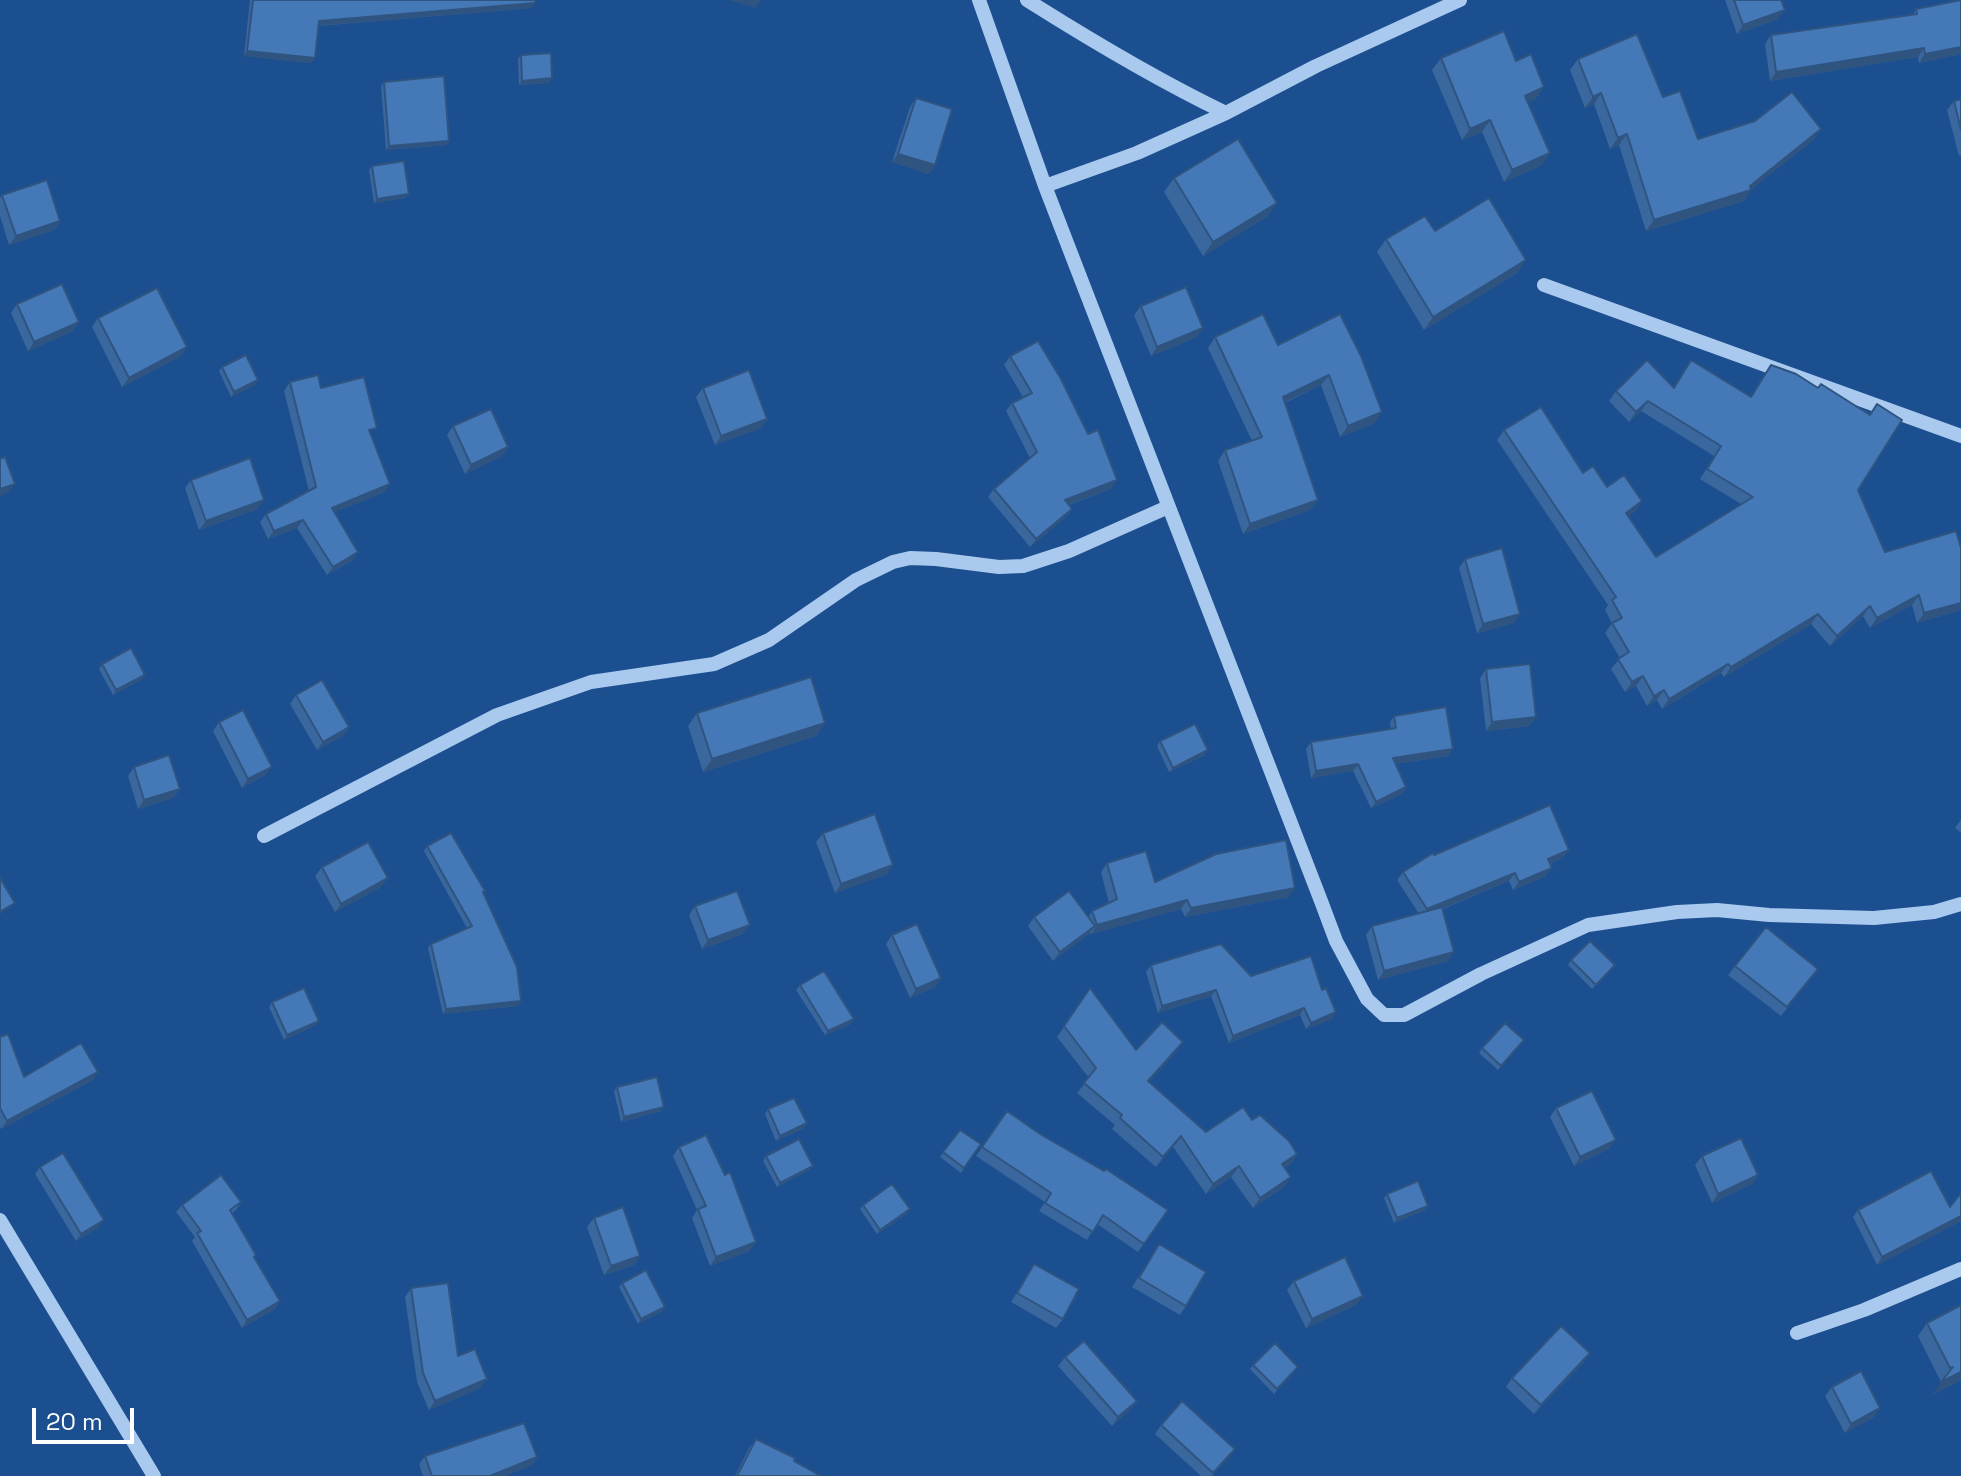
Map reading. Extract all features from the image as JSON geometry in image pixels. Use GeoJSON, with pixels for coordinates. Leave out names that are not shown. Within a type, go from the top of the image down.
{"type":"FeatureCollection","features":[{"type":"Feature","properties":{"kind":"street"},"geometry":{"type":"LineString","coordinates":[[979,0],[1045,186],[1336,941],[1367,999],[1384,1015],[1404,1015],[1481,974],[1588,925],[1677,912],[1717,910],[1874,918],[1934,912],[1961,904]]}},
{"type":"Feature","properties":{"kind":"street"},"geometry":{"type":"LineString","coordinates":[[1027,0],[1184,94],[1226,113]]}},
{"type":"Feature","properties":{"kind":"street"},"geometry":{"type":"LineString","coordinates":[[1045,186],[1137,153],[1460,0]]}},
{"type":"Feature","properties":{"kind":"street"},"geometry":{"type":"LineString","coordinates":[[1544,285],[1961,436]]}},
{"type":"Feature","properties":{"kind":"street"},"geometry":{"type":"LineString","coordinates":[[264,836],[497,715],[591,682],[714,664],[769,640],[856,580],[893,562],[910,558],[999,567],[1023,566],[1042,562],[1168,507]]}},
{"type":"Feature","properties":{"kind":"street"},"geometry":{"type":"LineString","coordinates":[[0,1220],[154,1476]]}},
{"type":"Feature","properties":{"kind":"street"},"geometry":{"type":"LineString","coordinates":[[1797,1333],[1864,1310],[1961,1269]]}},
{"type":"Feature","properties":{"kind":"building"},"geometry":{"type":"Polygon","coordinates":[[[253,0],[535,0],[535,3],[319,21],[315,58],[247,51],[253,0]]]}},
{"type":"Feature","properties":{"kind":"building"},"geometry":{"type":"Polygon","coordinates":[[[1734,0],[1781,0],[1785,10],[1743,25],[1734,0]]]}},
{"type":"Feature","properties":{"kind":"building"},"geometry":{"type":"Polygon","coordinates":[[[1961,0],[1961,47],[1925,54],[1924,48],[1776,72],[1771,35],[1917,14],[1916,9],[1961,0]]]}},
{"type":"Feature","properties":{"kind":"building"},"geometry":{"type":"Polygon","coordinates":[[[1504,31],[1516,61],[1531,54],[1544,87],[1525,96],[1550,153],[1512,170],[1490,120],[1470,129],[1441,58],[1504,31]]]}},
{"type":"Feature","properties":{"kind":"building"},"geometry":{"type":"Polygon","coordinates":[[[1637,34],[1663,97],[1680,91],[1698,139],[1755,121],[1792,92],[1821,129],[1750,186],[1751,190],[1654,220],[1627,134],[1618,138],[1601,93],[1593,97],[1578,59],[1637,34]]]}},
{"type":"Feature","properties":{"kind":"building"},"geometry":{"type":"Polygon","coordinates":[[[551,53],[552,78],[522,81],[521,55],[551,53]]]}},
{"type":"Feature","properties":{"kind":"building"},"geometry":{"type":"Polygon","coordinates":[[[444,76],[449,141],[389,146],[384,82],[444,76]]]}},
{"type":"Feature","properties":{"kind":"building"},"geometry":{"type":"Polygon","coordinates":[[[916,98],[952,109],[935,165],[898,154],[916,98]]]}},
{"type":"Feature","properties":{"kind":"building"},"geometry":{"type":"Polygon","coordinates":[[[1961,99],[1961,130],[1954,101],[1961,99]]]}},
{"type":"Feature","properties":{"kind":"building"},"geometry":{"type":"Polygon","coordinates":[[[1238,139],[1277,203],[1213,242],[1174,178],[1238,139]]]}},
{"type":"Feature","properties":{"kind":"building"},"geometry":{"type":"Polygon","coordinates":[[[404,161],[409,194],[377,199],[372,166],[404,161]]]}},
{"type":"Feature","properties":{"kind":"building"},"geometry":{"type":"Polygon","coordinates":[[[47,180],[60,221],[16,236],[2,195],[47,180]]]}},
{"type":"Feature","properties":{"kind":"building"},"geometry":{"type":"Polygon","coordinates":[[[1489,198],[1526,260],[1433,317],[1386,239],[1425,216],[1435,231],[1489,198]]]}},
{"type":"Feature","properties":{"kind":"building"},"geometry":{"type":"Polygon","coordinates":[[[62,284],[79,322],[34,342],[17,304],[62,284]]]}},
{"type":"Feature","properties":{"kind":"building"},"geometry":{"type":"Polygon","coordinates":[[[1186,287],[1203,328],[1157,347],[1141,306],[1186,287]]]}},
{"type":"Feature","properties":{"kind":"building"},"geometry":{"type":"Polygon","coordinates":[[[157,288],[187,347],[129,378],[98,318],[157,288]]]}},
{"type":"Feature","properties":{"kind":"building"},"geometry":{"type":"Polygon","coordinates":[[[1263,314],[1278,345],[1340,314],[1361,356],[1382,412],[1348,426],[1329,375],[1283,397],[1318,500],[1250,524],[1225,450],[1262,437],[1215,337],[1263,314]]]}},
{"type":"Feature","properties":{"kind":"building"},"geometry":{"type":"Polygon","coordinates":[[[1038,341],[1088,434],[1098,430],[1117,480],[1065,500],[1072,509],[1036,539],[994,489],[1037,452],[1012,403],[1032,393],[1010,356],[1038,341]]]}},
{"type":"Feature","properties":{"kind":"building"},"geometry":{"type":"Polygon","coordinates":[[[246,355],[258,380],[234,392],[222,367],[246,355]]]}},
{"type":"Feature","properties":{"kind":"building"},"geometry":{"type":"Polygon","coordinates":[[[1647,360],[1674,388],[1691,360],[1751,397],[1771,365],[1796,374],[1818,388],[1821,384],[1870,415],[1877,404],[1902,420],[1858,490],[1885,552],[1956,531],[1961,548],[1961,603],[1924,613],[1919,595],[1877,618],[1870,606],[1837,636],[1818,614],[1731,667],[1728,664],[1669,699],[1664,690],[1654,696],[1643,676],[1632,682],[1618,659],[1629,652],[1612,623],[1622,618],[1612,600],[1616,597],[1504,430],[1541,407],[1583,473],[1593,466],[1607,487],[1624,475],[1642,501],[1626,513],[1656,557],[1753,497],[1707,469],[1721,446],[1648,401],[1636,412],[1616,391],[1647,360]]]}},
{"type":"Feature","properties":{"kind":"building"},"geometry":{"type":"Polygon","coordinates":[[[749,370],[767,419],[721,436],[703,388],[749,370]]]}},
{"type":"Feature","properties":{"kind":"building"},"geometry":{"type":"Polygon","coordinates":[[[318,375],[321,388],[364,377],[377,428],[369,430],[390,484],[332,508],[358,552],[333,567],[303,520],[274,531],[266,514],[316,487],[290,382],[318,375]]]}},
{"type":"Feature","properties":{"kind":"building"},"geometry":{"type":"Polygon","coordinates":[[[491,409],[508,447],[471,465],[453,426],[491,409]]]}},
{"type":"Feature","properties":{"kind":"building"},"geometry":{"type":"Polygon","coordinates":[[[5,457],[15,484],[0,489],[0,459],[5,457]]]}},
{"type":"Feature","properties":{"kind":"building"},"geometry":{"type":"Polygon","coordinates":[[[250,458],[264,500],[206,521],[191,480],[250,458]]]}},
{"type":"Feature","properties":{"kind":"building"},"geometry":{"type":"Polygon","coordinates":[[[1502,548],[1520,614],[1483,624],[1465,559],[1502,548]]]}},
{"type":"Feature","properties":{"kind":"building"},"geometry":{"type":"Polygon","coordinates":[[[131,648],[145,675],[116,690],[102,664],[131,648]]]}},
{"type":"Feature","properties":{"kind":"building"},"geometry":{"type":"Polygon","coordinates":[[[1530,664],[1536,717],[1492,722],[1486,669],[1530,664]]]}},
{"type":"Feature","properties":{"kind":"building"},"geometry":{"type":"Polygon","coordinates":[[[811,677],[825,723],[712,759],[697,713],[811,677]]]}},
{"type":"Feature","properties":{"kind":"building"},"geometry":{"type":"Polygon","coordinates":[[[322,680],[349,727],[323,742],[296,695],[322,680]]]}},
{"type":"Feature","properties":{"kind":"building"},"geometry":{"type":"Polygon","coordinates":[[[1446,707],[1453,749],[1393,758],[1406,787],[1376,802],[1358,764],[1316,771],[1311,742],[1396,728],[1394,716],[1446,707]]]}},
{"type":"Feature","properties":{"kind":"building"},"geometry":{"type":"Polygon","coordinates":[[[243,710],[272,767],[248,779],[219,722],[243,710]]]}},
{"type":"Feature","properties":{"kind":"building"},"geometry":{"type":"Polygon","coordinates":[[[1195,724],[1208,750],[1173,768],[1160,741],[1195,724]]]}},
{"type":"Feature","properties":{"kind":"building"},"geometry":{"type":"Polygon","coordinates":[[[169,755],[180,789],[144,800],[134,767],[169,755]]]}},
{"type":"Feature","properties":{"kind":"building"},"geometry":{"type":"Polygon","coordinates":[[[1550,805],[1569,850],[1548,859],[1552,868],[1519,882],[1515,873],[1427,909],[1403,872],[1433,853],[1550,805]]]}},
{"type":"Feature","properties":{"kind":"building"},"geometry":{"type":"Polygon","coordinates":[[[875,814],[893,865],[841,884],[823,833],[875,814]]]}},
{"type":"Feature","properties":{"kind":"building"},"geometry":{"type":"Polygon","coordinates":[[[451,833],[485,891],[517,967],[521,1001],[446,1009],[431,944],[472,926],[427,846],[451,833]]]}},
{"type":"Feature","properties":{"kind":"building"},"geometry":{"type":"Polygon","coordinates":[[[1286,840],[1295,888],[1191,908],[1187,900],[1097,925],[1092,911],[1117,899],[1107,863],[1146,851],[1155,882],[1216,854],[1286,840]]]}},
{"type":"Feature","properties":{"kind":"building"},"geometry":{"type":"Polygon","coordinates":[[[368,842],[388,878],[341,904],[322,867],[368,842]]]}},
{"type":"Feature","properties":{"kind":"building"},"geometry":{"type":"Polygon","coordinates":[[[0,878],[15,903],[0,912],[0,878]]]}},
{"type":"Feature","properties":{"kind":"building"},"geometry":{"type":"Polygon","coordinates":[[[737,891],[750,925],[708,940],[695,906],[737,891]]]}},
{"type":"Feature","properties":{"kind":"building"},"geometry":{"type":"Polygon","coordinates":[[[1069,891],[1095,926],[1060,952],[1034,917],[1069,891]]]}},
{"type":"Feature","properties":{"kind":"building"},"geometry":{"type":"Polygon","coordinates":[[[1442,907],[1454,952],[1384,971],[1372,926],[1442,907]]]}},
{"type":"Feature","properties":{"kind":"building"},"geometry":{"type":"Polygon","coordinates":[[[917,924],[941,978],[916,989],[892,935],[917,924]]]}},
{"type":"Feature","properties":{"kind":"building"},"geometry":{"type":"Polygon","coordinates":[[[1766,927],[1818,969],[1787,1007],[1735,966],[1766,927]]]}},
{"type":"Feature","properties":{"kind":"building"},"geometry":{"type":"Polygon","coordinates":[[[1590,941],[1615,965],[1596,985],[1571,960],[1590,941]]]}},
{"type":"Feature","properties":{"kind":"building"},"geometry":{"type":"Polygon","coordinates":[[[1221,944],[1251,976],[1311,956],[1322,990],[1326,988],[1336,1012],[1311,1023],[1304,1008],[1233,1036],[1216,990],[1162,1006],[1151,965],[1221,944]]]}},
{"type":"Feature","properties":{"kind":"building"},"geometry":{"type":"Polygon","coordinates":[[[824,971],[854,1019],[828,1031],[800,985],[824,971]]]}},
{"type":"Feature","properties":{"kind":"building"},"geometry":{"type":"Polygon","coordinates":[[[304,988],[319,1021],[287,1035],[272,1002],[304,988]]]}},
{"type":"Feature","properties":{"kind":"building"},"geometry":{"type":"Polygon","coordinates":[[[1090,988],[1136,1050],[1162,1022],[1183,1042],[1148,1081],[1206,1132],[1243,1107],[1252,1120],[1260,1115],[1289,1141],[1297,1154],[1282,1164],[1291,1177],[1260,1198],[1239,1166],[1213,1184],[1181,1136],[1163,1157],[1120,1118],[1122,1115],[1084,1083],[1096,1068],[1064,1026],[1090,988]]]}},
{"type":"Feature","properties":{"kind":"building"},"geometry":{"type":"Polygon","coordinates":[[[1505,1023],[1524,1040],[1501,1066],[1482,1048],[1505,1023]]]}},
{"type":"Feature","properties":{"kind":"building"},"geometry":{"type":"Polygon","coordinates":[[[8,1034],[24,1077],[81,1043],[98,1072],[7,1121],[0,1108],[0,1037],[8,1034]]]}},
{"type":"Feature","properties":{"kind":"building"},"geometry":{"type":"Polygon","coordinates":[[[657,1077],[664,1107],[624,1117],[617,1087],[657,1077]]]}},
{"type":"Feature","properties":{"kind":"building"},"geometry":{"type":"Polygon","coordinates":[[[1592,1091],[1616,1140],[1580,1157],[1556,1108],[1592,1091]]]}},
{"type":"Feature","properties":{"kind":"building"},"geometry":{"type":"Polygon","coordinates":[[[794,1098],[807,1123],[780,1136],[768,1109],[794,1098]]]}},
{"type":"Feature","properties":{"kind":"building"},"geometry":{"type":"Polygon","coordinates":[[[1007,1111],[1040,1134],[1104,1171],[1106,1169],[1168,1210],[1144,1244],[1103,1215],[1093,1232],[1045,1203],[1051,1193],[982,1147],[1007,1111]]]}},
{"type":"Feature","properties":{"kind":"building"},"geometry":{"type":"Polygon","coordinates":[[[960,1130],[981,1144],[964,1168],[943,1152],[960,1130]]]}},
{"type":"Feature","properties":{"kind":"building"},"geometry":{"type":"Polygon","coordinates":[[[706,1135],[725,1175],[730,1172],[756,1242],[716,1257],[698,1209],[706,1206],[679,1147],[706,1135]]]}},
{"type":"Feature","properties":{"kind":"building"},"geometry":{"type":"Polygon","coordinates":[[[1741,1138],[1758,1175],[1718,1194],[1702,1156],[1741,1138]]]}},
{"type":"Feature","properties":{"kind":"building"},"geometry":{"type":"Polygon","coordinates":[[[799,1139],[813,1166],[780,1183],[766,1156],[799,1139]]]}},
{"type":"Feature","properties":{"kind":"building"},"geometry":{"type":"Polygon","coordinates":[[[63,1153],[104,1220],[81,1234],[40,1167],[63,1153]]]}},
{"type":"Feature","properties":{"kind":"building"},"geometry":{"type":"Polygon","coordinates":[[[1931,1171],[1950,1207],[1961,1193],[1961,1216],[1882,1257],[1858,1210],[1931,1171]]]}},
{"type":"Feature","properties":{"kind":"building"},"geometry":{"type":"Polygon","coordinates":[[[221,1175],[241,1202],[230,1210],[280,1301],[247,1320],[197,1233],[201,1231],[182,1205],[221,1175]]]}},
{"type":"Feature","properties":{"kind":"building"},"geometry":{"type":"Polygon","coordinates":[[[1418,1181],[1428,1206],[1397,1218],[1387,1194],[1418,1181]]]}},
{"type":"Feature","properties":{"kind":"building"},"geometry":{"type":"Polygon","coordinates":[[[892,1184],[910,1209],[880,1230],[863,1205],[892,1184]]]}},
{"type":"Feature","properties":{"kind":"building"},"geometry":{"type":"Polygon","coordinates":[[[623,1207],[640,1256],[611,1266],[594,1218],[623,1207]]]}},
{"type":"Feature","properties":{"kind":"building"},"geometry":{"type":"Polygon","coordinates":[[[1159,1244],[1206,1272],[1186,1306],[1139,1278],[1159,1244]]]}},
{"type":"Feature","properties":{"kind":"building"},"geometry":{"type":"Polygon","coordinates":[[[1345,1257],[1363,1296],[1312,1319],[1294,1281],[1345,1257]]]}},
{"type":"Feature","properties":{"kind":"building"},"geometry":{"type":"Polygon","coordinates":[[[1034,1264],[1079,1289],[1063,1319],[1017,1293],[1034,1264]]]}},
{"type":"Feature","properties":{"kind":"building"},"geometry":{"type":"Polygon","coordinates":[[[646,1270],[665,1307],[641,1319],[622,1283],[646,1270]]]}},
{"type":"Feature","properties":{"kind":"building"},"geometry":{"type":"Polygon","coordinates":[[[448,1283],[458,1356],[475,1349],[487,1379],[435,1401],[423,1373],[411,1288],[448,1283]]]}},
{"type":"Feature","properties":{"kind":"building"},"geometry":{"type":"Polygon","coordinates":[[[1961,1305],[1961,1372],[1941,1382],[1953,1367],[1950,1368],[1927,1323],[1961,1305]]]}},
{"type":"Feature","properties":{"kind":"building"},"geometry":{"type":"Polygon","coordinates":[[[1561,1326],[1590,1353],[1541,1405],[1512,1378],[1561,1326]]]}},
{"type":"Feature","properties":{"kind":"building"},"geometry":{"type":"Polygon","coordinates":[[[1084,1341],[1137,1401],[1118,1417],[1065,1357],[1084,1341]]]}},
{"type":"Feature","properties":{"kind":"building"},"geometry":{"type":"Polygon","coordinates":[[[1275,1343],[1298,1367],[1277,1389],[1253,1365],[1275,1343]]]}},
{"type":"Feature","properties":{"kind":"building"},"geometry":{"type":"Polygon","coordinates":[[[1861,1371],[1880,1408],[1851,1424],[1832,1387],[1861,1371]]]}},
{"type":"Feature","properties":{"kind":"building"},"geometry":{"type":"Polygon","coordinates":[[[1182,1401],[1235,1449],[1213,1473],[1161,1425],[1182,1401]]]}},
{"type":"Feature","properties":{"kind":"building"},"geometry":{"type":"Polygon","coordinates":[[[524,1423],[537,1457],[490,1476],[432,1476],[425,1456],[524,1423]]]}},
{"type":"Feature","properties":{"kind":"building"},"geometry":{"type":"Polygon","coordinates":[[[756,1439],[795,1458],[794,1461],[821,1476],[737,1476],[756,1439]]]}}]}
